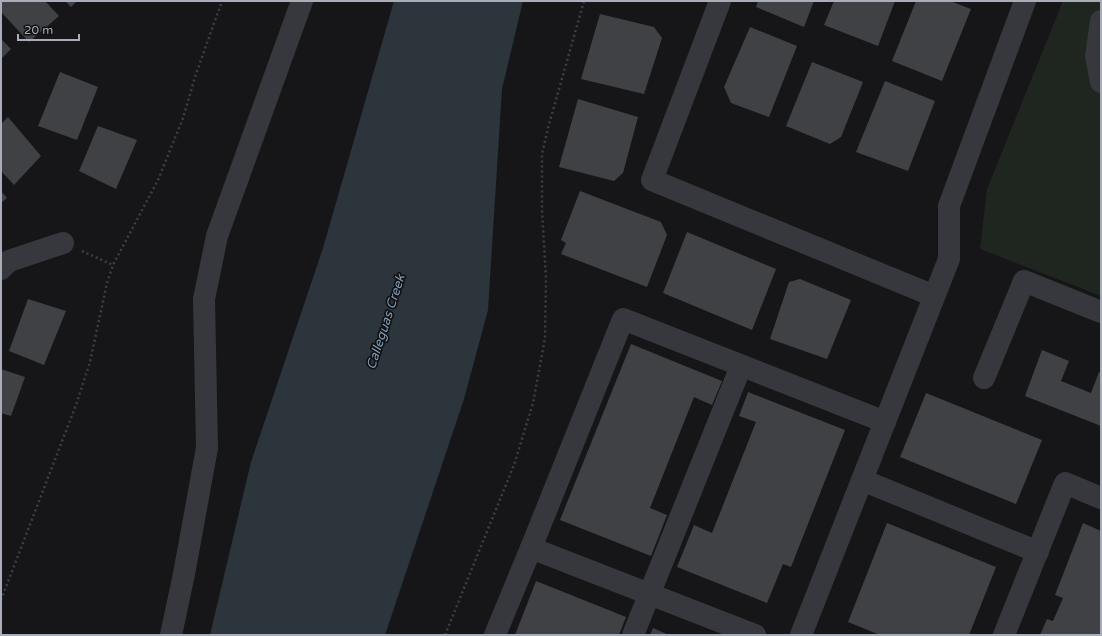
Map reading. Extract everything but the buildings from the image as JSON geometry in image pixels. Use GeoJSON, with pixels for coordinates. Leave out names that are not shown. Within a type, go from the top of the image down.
{"type":"FeatureCollection","features":[{"type":"Feature","properties":{"kind":"street"},"geometry":{"type":"LineString","coordinates":[[171,635],[184,574],[207,448],[204,299],[217,236],[302,1]]}},
{"type":"Feature","properties":{"kind":"street"},"geometry":{"type":"LineString","coordinates":[[720,1],[652,180],[934,296]]}},
{"type":"Feature","properties":{"kind":"street"},"geometry":{"type":"LineString","coordinates":[[801,635],[949,259],[949,206],[1025,1]]}},
{"type":"Feature","properties":{"kind":"street"},"geometry":{"type":"LineString","coordinates":[[1101,21],[1096,56],[1101,82]]}},
{"type":"Feature","properties":{"kind":"street"},"geometry":{"type":"LineString","coordinates":[[1,269],[9,261],[63,243]]}},
{"type":"Feature","properties":{"kind":"street"},"geometry":{"type":"LineString","coordinates":[[984,378],[1024,281],[1101,312]]}},
{"type":"Feature","properties":{"kind":"street"},"geometry":{"type":"LineString","coordinates":[[495,635],[623,319],[885,422]]}},
{"type":"Feature","properties":{"kind":"street"},"geometry":{"type":"LineString","coordinates":[[633,635],[741,366]]}},
{"type":"Feature","properties":{"kind":"street"},"geometry":{"type":"LineString","coordinates":[[862,480],[1038,552]]}},
{"type":"Feature","properties":{"kind":"street"},"geometry":{"type":"LineString","coordinates":[[1004,635],[1065,484],[1101,498]]}},
{"type":"Feature","properties":{"kind":"street"},"geometry":{"type":"LineString","coordinates":[[531,548],[755,635]]}},
{"type":"Feature","properties":{"kind":"path"},"geometry":{"type":"LineString","coordinates":[[1,600],[76,405],[90,362],[107,283],[113,265],[158,180],[182,118],[222,1]]}},
{"type":"Feature","properties":{"kind":"path"},"geometry":{"type":"LineString","coordinates":[[445,635],[514,465],[533,403],[545,338],[546,278],[542,210],[542,154],[584,1]]}},
{"type":"Feature","properties":{"kind":"path"},"geometry":{"type":"LineString","coordinates":[[63,243],[113,265]]}},
{"type":"Feature","properties":{"kind":"shaded area"},"geometry":{"type":"Polygon","coordinates":[[[1063,1],[1101,1],[1101,296],[980,249],[987,189],[1063,1]]]}},
{"type":"Feature","properties":{"kind":"water","name":"Calleguas Creek"},"geometry":{"type":"Polygon","coordinates":[[[394,1],[523,1],[502,89],[488,310],[464,399],[385,635],[210,635],[251,462],[323,248],[394,1]]]}}]}
